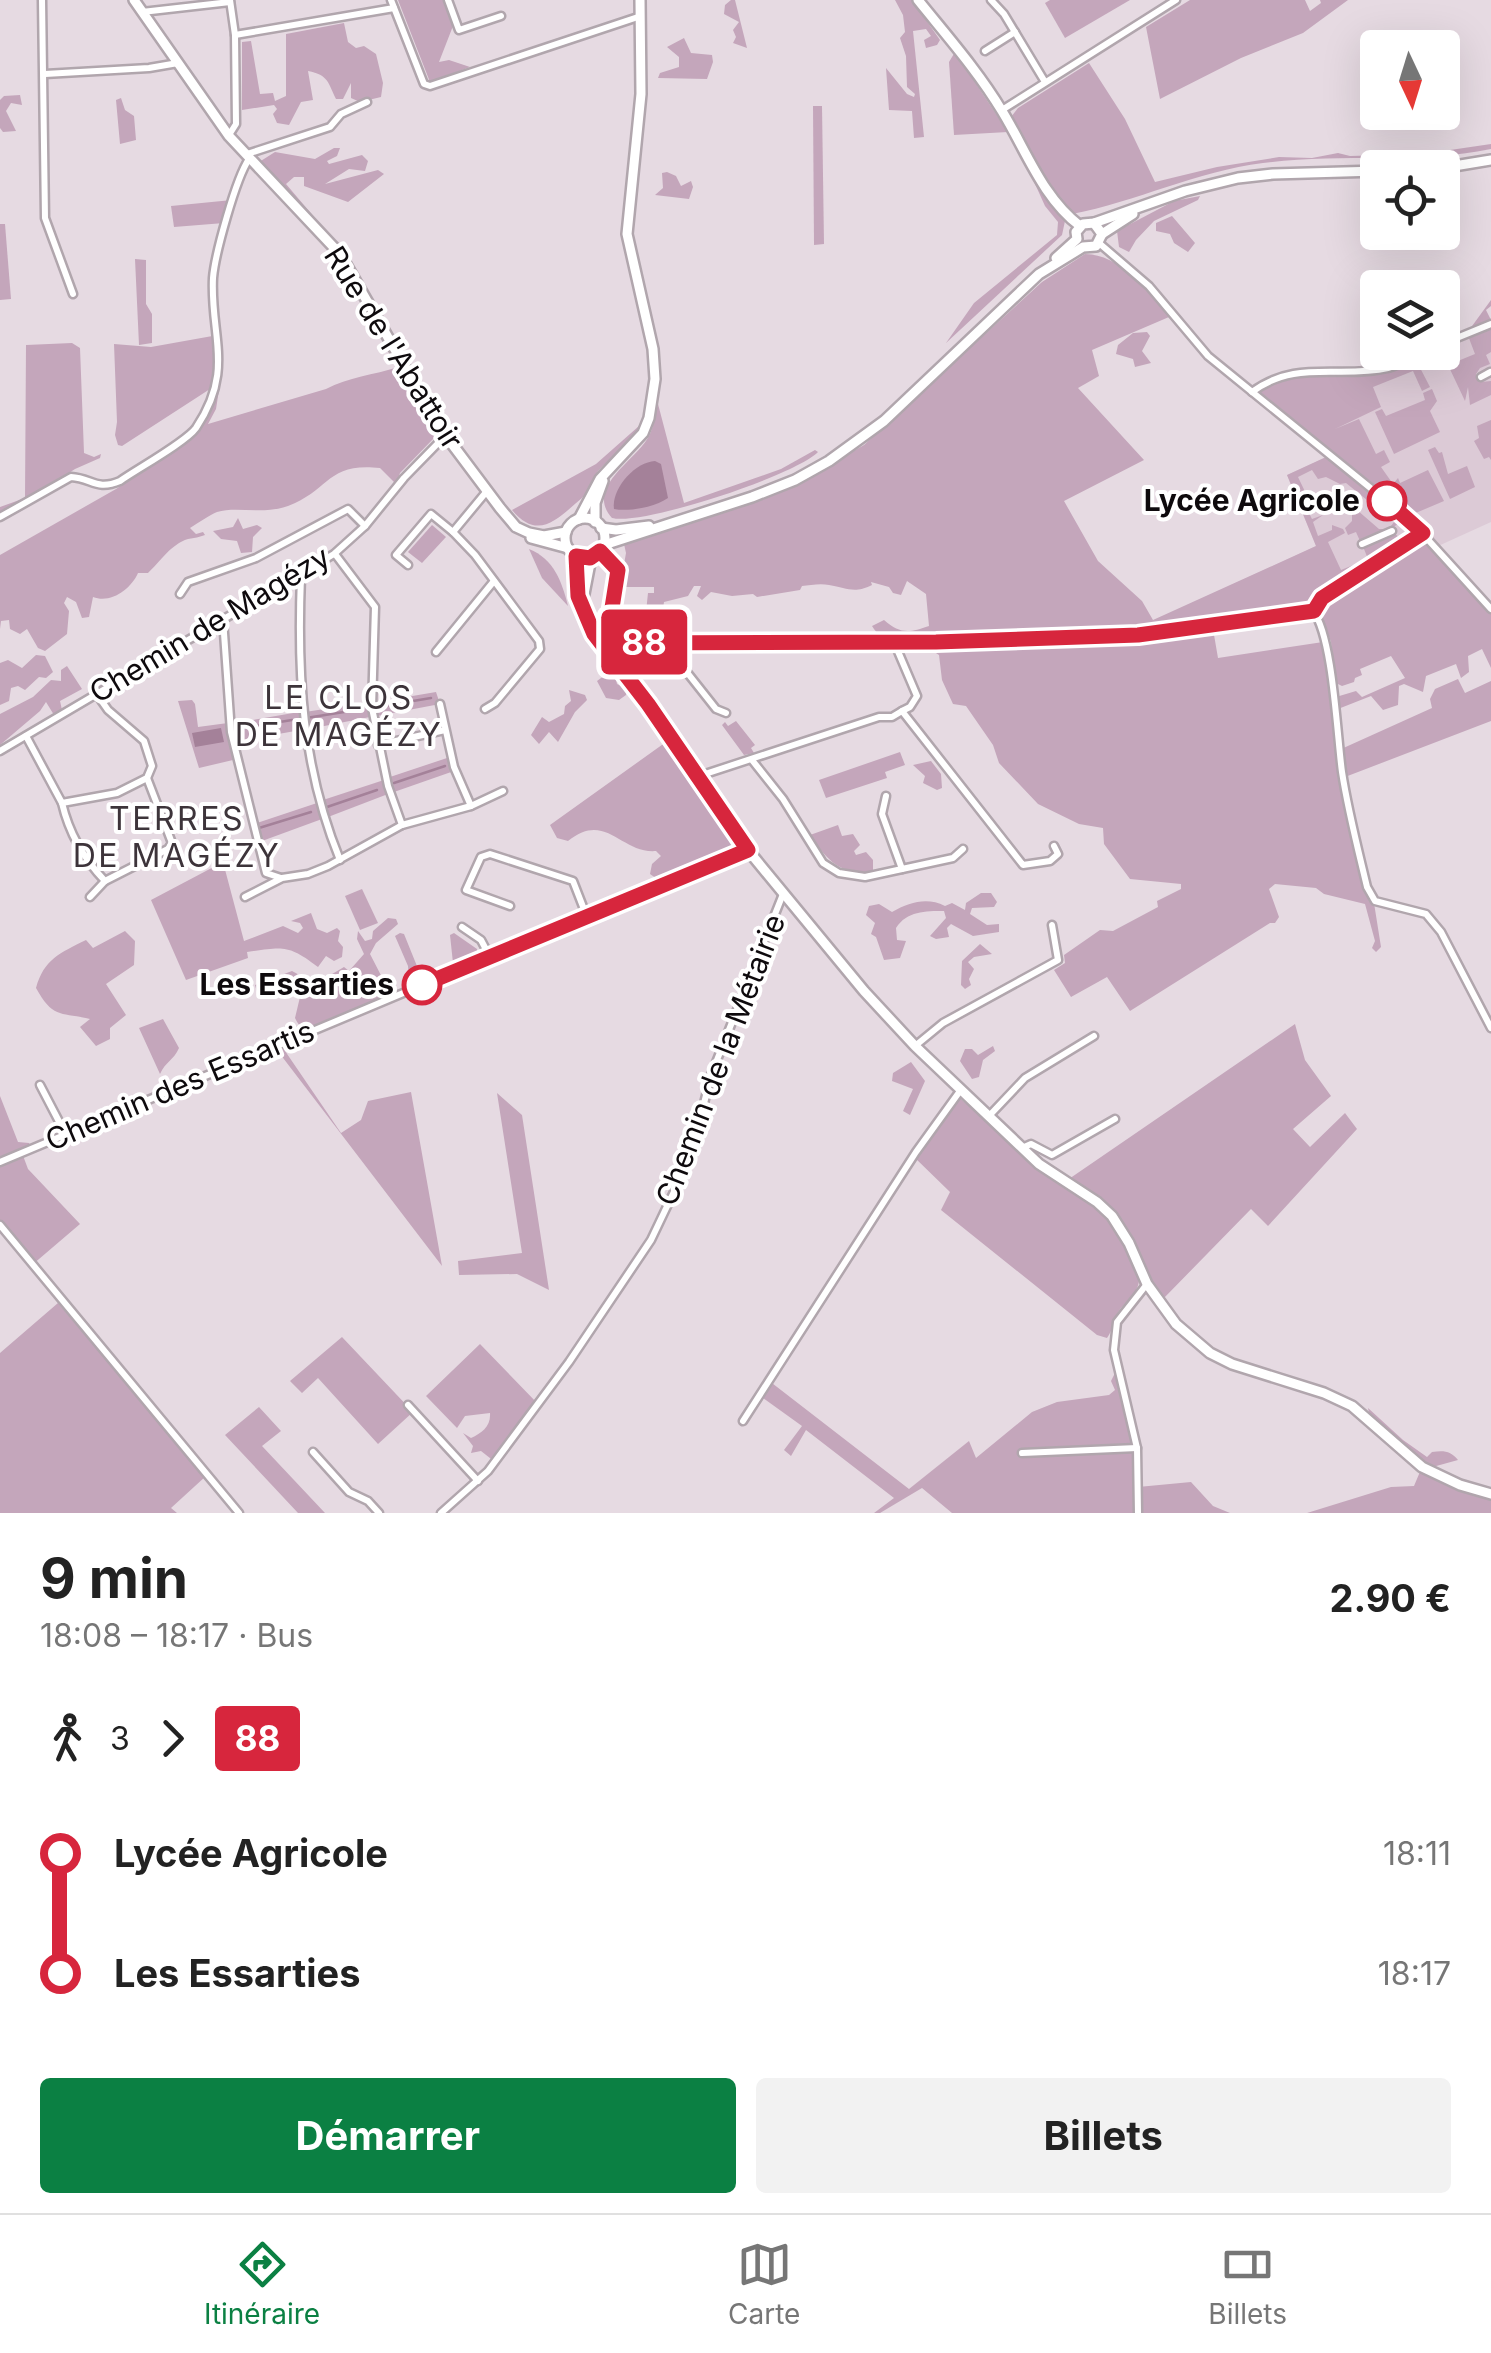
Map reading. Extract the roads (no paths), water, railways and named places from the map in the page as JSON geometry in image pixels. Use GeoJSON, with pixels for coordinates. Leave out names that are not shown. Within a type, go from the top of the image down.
{"type":"FeatureCollection","features":[{"type":"Feature","properties":{"kind":"street"},"geometry":{"type":"LineString","coordinates":[[42,0],[45,218],[72,294]]}},
{"type":"Feature","properties":{"kind":"street","name":"Rue de l'Abattoir"},"geometry":{"type":"LineString","coordinates":[[134,0],[229,136],[346,263],[445,436],[516,528]]}},
{"type":"Feature","properties":{"kind":"street"},"geometry":{"type":"LineString","coordinates":[[448,0],[459,30],[501,16]]}},
{"type":"Feature","properties":{"kind":"street"},"geometry":{"type":"LineString","coordinates":[[516,528],[544,536],[566,532],[579,519],[592,490],[644,433],[649,418],[655,379],[653,349],[628,246],[626,222],[641,94],[640,0]]}},
{"type":"Feature","properties":{"kind":"street"},"geometry":{"type":"LineString","coordinates":[[918,0],[1002,110],[1054,200],[1080,226],[1080,243]]}},
{"type":"Feature","properties":{"kind":"street"},"geometry":{"type":"LineString","coordinates":[[991,0],[1046,82]]}},
{"type":"Feature","properties":{"kind":"street"},"geometry":{"type":"LineString","coordinates":[[1002,110],[1176,0]]}},
{"type":"Feature","properties":{"kind":"street"},"geometry":{"type":"LineString","coordinates":[[142,12],[230,1],[235,36],[236,124],[229,136]]}},
{"type":"Feature","properties":{"kind":"street"},"geometry":{"type":"LineString","coordinates":[[235,36],[393,4],[424,84],[436,85],[641,16]]}},
{"type":"Feature","properties":{"kind":"street"},"geometry":{"type":"LineString","coordinates":[[985,51],[1014,32]]}},
{"type":"Feature","properties":{"kind":"street"},"geometry":{"type":"LineString","coordinates":[[45,74],[178,63]]}},
{"type":"Feature","properties":{"kind":"street"},"geometry":{"type":"LineString","coordinates":[[0,517],[70,478],[106,486],[120,481],[194,431],[214,389],[220,354],[214,294],[216,259],[247,157],[330,128],[340,114],[367,102]]}},
{"type":"Feature","properties":{"kind":"street"},"geometry":{"type":"LineString","coordinates":[[1460,165],[1491,160]]}},
{"type":"Feature","properties":{"kind":"street"},"geometry":{"type":"LineString","coordinates":[[1080,226],[1204,186],[1254,176],[1360,172]]}},
{"type":"Feature","properties":{"kind":"street"},"geometry":{"type":"LineString","coordinates":[[1080,243],[1092,248],[1144,207]]}},
{"type":"Feature","properties":{"kind":"street"},"geometry":{"type":"LineString","coordinates":[[1094,223],[1101,238],[1149,286],[1208,356],[1423,533],[1491,609]]}},
{"type":"Feature","properties":{"kind":"street"},"geometry":{"type":"LineString","coordinates":[[583,607],[590,558],[602,548],[776,488],[844,452],[884,421],[1039,274],[1080,243]]}},
{"type":"Feature","properties":{"kind":"street"},"geometry":{"type":"LineString","coordinates":[[1460,337],[1491,324]]}},
{"type":"Feature","properties":{"kind":"street"},"geometry":{"type":"LineString","coordinates":[[1252,392],[1288,372],[1360,369]]}},
{"type":"Feature","properties":{"kind":"street","name":"Chemin de Magézy"},"geometry":{"type":"LineString","coordinates":[[0,751],[334,554],[365,526],[445,436]]}},
{"type":"Feature","properties":{"kind":"street"},"geometry":{"type":"LineString","coordinates":[[612,468],[596,496],[602,548],[618,570],[608,633],[615,643],[894,642],[1138,635],[1314,611]]}},
{"type":"Feature","properties":{"kind":"street"},"geometry":{"type":"LineString","coordinates":[[453,532],[486,492]]}},
{"type":"Feature","properties":{"kind":"street"},"geometry":{"type":"LineString","coordinates":[[180,594],[188,582],[256,558],[348,509],[365,526]]}},
{"type":"Feature","properties":{"kind":"street"},"geometry":{"type":"LineString","coordinates":[[408,565],[396,555],[431,514],[453,532],[494,580],[539,642],[540,648],[485,710]]}},
{"type":"Feature","properties":{"kind":"street"},"geometry":{"type":"LineString","coordinates":[[579,519],[628,529],[672,523]]}},
{"type":"Feature","properties":{"kind":"street"},"geometry":{"type":"LineString","coordinates":[[516,528],[535,540],[590,558]]}},
{"type":"Feature","properties":{"kind":"street"},"geometry":{"type":"LineString","coordinates":[[1362,544],[1392,531]]}},
{"type":"Feature","properties":{"kind":"street"},"geometry":{"type":"LineString","coordinates":[[566,532],[578,596],[594,634],[648,704],[748,850],[914,1046],[1057,1178],[1106,1209],[1122,1228],[1146,1284],[1176,1324],[1210,1353],[1338,1399],[1362,1413],[1422,1467],[1491,1494]]}},
{"type":"Feature","properties":{"kind":"street"},"geometry":{"type":"LineString","coordinates":[[1314,611],[1322,598],[1423,533]]}},
{"type":"Feature","properties":{"kind":"street"},"geometry":{"type":"LineString","coordinates":[[334,554],[375,607],[372,708],[378,746],[402,825]]}},
{"type":"Feature","properties":{"kind":"street"},"geometry":{"type":"LineString","coordinates":[[302,574],[302,721],[321,810],[340,860]]}},
{"type":"Feature","properties":{"kind":"street"},"geometry":{"type":"LineString","coordinates":[[436,652],[494,580]]}},
{"type":"Feature","properties":{"kind":"street"},"geometry":{"type":"LineString","coordinates":[[1314,611],[1320,619],[1325,644],[1342,777],[1367,888],[1376,902],[1426,914],[1434,923],[1491,1028]]}},
{"type":"Feature","properties":{"kind":"street"},"geometry":{"type":"LineString","coordinates":[[222,620],[231,732],[246,798],[266,873],[282,878]]}},
{"type":"Feature","properties":{"kind":"street"},"geometry":{"type":"LineString","coordinates":[[663,642],[716,709],[726,713]]}},
{"type":"Feature","properties":{"kind":"street"},"geometry":{"type":"LineString","coordinates":[[696,777],[879,717],[892,718],[910,707],[917,696],[894,642]]}},
{"type":"Feature","properties":{"kind":"street"},"geometry":{"type":"LineString","coordinates":[[62,802],[118,793],[147,778],[152,766],[144,741],[108,710],[96,693]]}},
{"type":"Feature","properties":{"kind":"street"},"geometry":{"type":"LineString","coordinates":[[440,704],[454,767],[470,806]]}},
{"type":"Feature","properties":{"kind":"street"},"geometry":{"type":"LineString","coordinates":[[902,711],[1024,866],[1050,861],[1058,854],[1054,846]]}},
{"type":"Feature","properties":{"kind":"street"},"geometry":{"type":"LineString","coordinates":[[378,746],[445,730]]}},
{"type":"Feature","properties":{"kind":"street"},"geometry":{"type":"LineString","coordinates":[[26,736],[62,802],[66,822],[89,865],[105,881]]}},
{"type":"Feature","properties":{"kind":"street"},"geometry":{"type":"LineString","coordinates":[[752,760],[783,799],[823,863],[839,873],[865,877],[953,858],[964,849]]}},
{"type":"Feature","properties":{"kind":"street"},"geometry":{"type":"LineString","coordinates":[[147,778],[172,843]]}},
{"type":"Feature","properties":{"kind":"street"},"geometry":{"type":"LineString","coordinates":[[245,897],[282,878],[308,874],[340,860],[402,825],[470,806],[502,792]]}},
{"type":"Feature","properties":{"kind":"street"},"geometry":{"type":"LineString","coordinates":[[886,796],[882,814],[902,869]]}},
{"type":"Feature","properties":{"kind":"street"},"geometry":{"type":"LineString","coordinates":[[90,897],[105,881],[168,849],[172,843],[185,840]]}},
{"type":"Feature","properties":{"kind":"street","name":"Chemin des Essartis"},"geometry":{"type":"LineString","coordinates":[[0,1162],[748,850]]}},
{"type":"Feature","properties":{"kind":"street"},"geometry":{"type":"LineString","coordinates":[[510,906],[466,890],[481,857],[490,854],[573,882],[588,917]]}},
{"type":"Feature","properties":{"kind":"street","name":"Chemin de la Métairie"},"geometry":{"type":"LineString","coordinates":[[441,1513],[478,1481],[569,1362],[652,1240],[691,1156],[711,1075],[784,893]]}},
{"type":"Feature","properties":{"kind":"street"},"geometry":{"type":"LineString","coordinates":[[914,1046],[943,1022],[1058,960],[1052,925]]}},
{"type":"Feature","properties":{"kind":"street"},"geometry":{"type":"LineString","coordinates":[[462,927],[481,940],[490,957]]}},
{"type":"Feature","properties":{"kind":"street"},"geometry":{"type":"LineString","coordinates":[[989,1117],[1025,1078],[1094,1036]]}},
{"type":"Feature","properties":{"kind":"street"},"geometry":{"type":"LineString","coordinates":[[40,1085],[64,1133]]}},
{"type":"Feature","properties":{"kind":"street"},"geometry":{"type":"LineString","coordinates":[[742,1421],[916,1152],[960,1091]]}},
{"type":"Feature","properties":{"kind":"street"},"geometry":{"type":"LineString","coordinates":[[1022,1148],[1031,1144],[1052,1154],[1115,1118]]}},
{"type":"Feature","properties":{"kind":"street"},"geometry":{"type":"LineString","coordinates":[[0,1226],[239,1513]]}},
{"type":"Feature","properties":{"kind":"street"},"geometry":{"type":"LineString","coordinates":[[1138,1513],[1138,1448],[1114,1350],[1117,1322],[1146,1284]]}},
{"type":"Feature","properties":{"kind":"street"},"geometry":{"type":"LineString","coordinates":[[408,1405],[478,1481]]}},
{"type":"Feature","properties":{"kind":"street"},"geometry":{"type":"LineString","coordinates":[[1022,1454],[1138,1448]]}},
{"type":"Feature","properties":{"kind":"street"},"geometry":{"type":"LineString","coordinates":[[313,1452],[349,1492],[368,1501],[378,1513]]}},
{"type":"Feature","properties":{"kind":"waterway"},"geometry":{"type":"LineString","coordinates":[[377,707],[431,698]]}},
{"type":"Feature","properties":{"kind":"waterway"},"geometry":{"type":"LineString","coordinates":[[306,718],[363,709]]}},
{"type":"Feature","properties":{"kind":"waterway"},"geometry":{"type":"LineString","coordinates":[[238,729],[292,720]]}},
{"type":"Feature","properties":{"kind":"waterway"},"geometry":{"type":"LineString","coordinates":[[394,783],[445,766]]}},
{"type":"Feature","properties":{"kind":"waterway"},"geometry":{"type":"LineString","coordinates":[[327,807],[377,790]]}},
{"type":"Feature","properties":{"kind":"waterway"},"geometry":{"type":"LineString","coordinates":[[259,828],[311,812]]}},
{"type":"Feature","properties":{"kind":"place","name":"Lycée Agricole"},"geometry":{"type":"Point","coordinates":[1387,501]}},
{"type":"Feature","properties":{"kind":"place","name":"Les Essarties"},"geometry":{"type":"Point","coordinates":[422,985]}},
{"type":"Feature","properties":{"kind":"district","name":"LE CLOS DE MAGÉZY"},"geometry":{"type":"Point","coordinates":[339,716]}},
{"type":"Feature","properties":{"kind":"district","name":"TERRES DE MAGÉZY"},"geometry":{"type":"Point","coordinates":[177,838]}}]}
